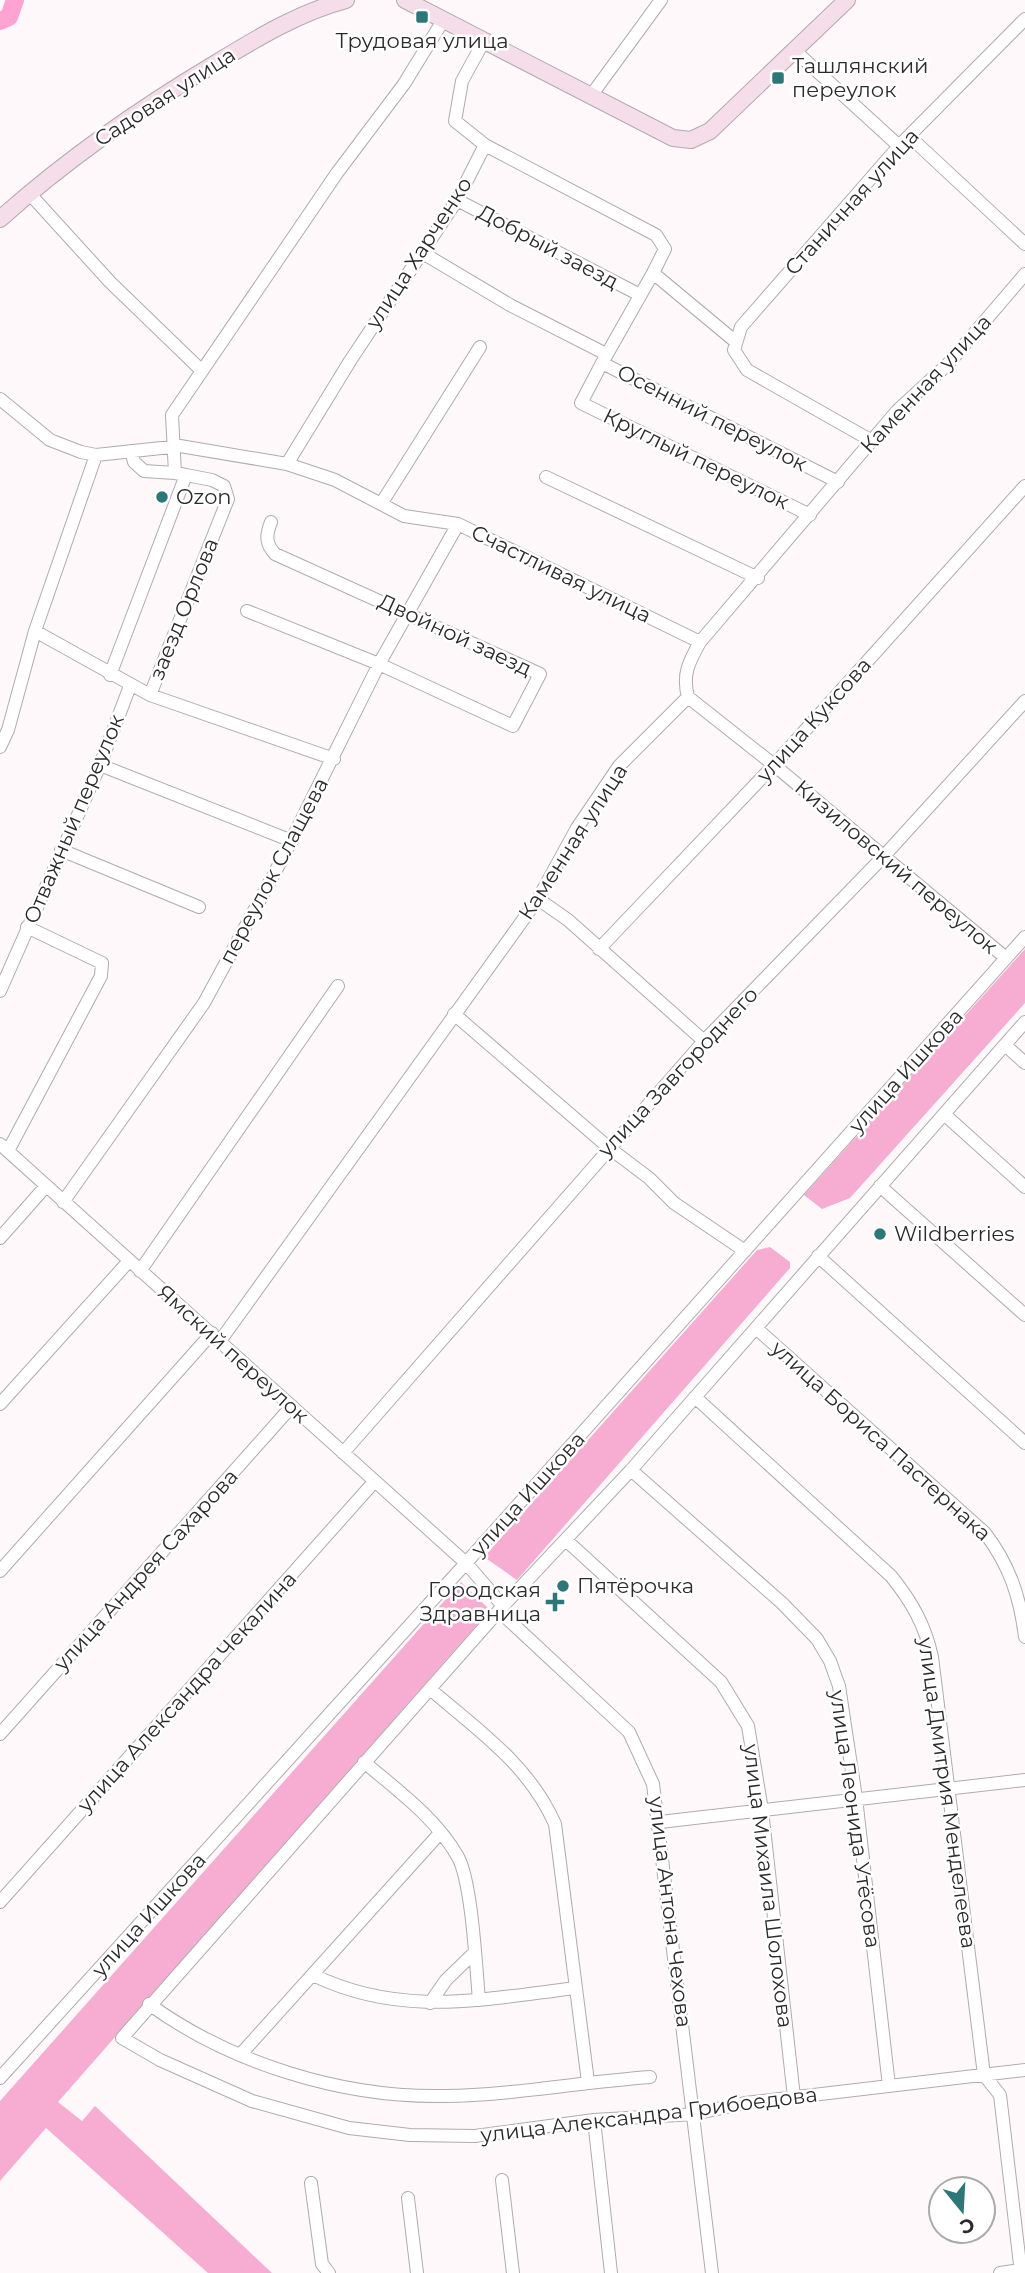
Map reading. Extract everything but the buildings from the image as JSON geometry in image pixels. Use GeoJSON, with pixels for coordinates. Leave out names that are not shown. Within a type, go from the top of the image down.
{"type":"FeatureCollection","features":[{"type":"Feature","properties":{"kind":"street","name":"Садовая улица"},"geometry":{"type":"LineString","coordinates":[[0,219],[29,192],[114,126],[300,17],[346,0]]}},
{"type":"Feature","properties":{"kind":"street"},"geometry":{"type":"LineString","coordinates":[[590,97],[661,0]]}},
{"type":"Feature","properties":{"kind":"street"},"geometry":{"type":"LineString","coordinates":[[409,1],[673,138],[691,140],[710,131],[847,0]]}},
{"type":"Feature","properties":{"kind":"street"},"geometry":{"type":"LineString","coordinates":[[110,675],[180,474],[171,445],[172,415],[337,173],[404,84],[444,19]]}},
{"type":"Feature","properties":{"kind":"street","name":"Станичная улица"},"geometry":{"type":"LineString","coordinates":[[736,342],[741,327],[899,146],[1025,19]]}},
{"type":"Feature","properties":{"kind":"street"},"geometry":{"type":"LineString","coordinates":[[484,41],[461,81],[455,121],[485,145],[656,235],[665,249],[653,273],[736,342],[734,350],[747,370],[872,441]]}},
{"type":"Feature","properties":{"kind":"street"},"geometry":{"type":"LineString","coordinates":[[794,50],[899,146]]}},
{"type":"Feature","properties":{"kind":"street"},"geometry":{"type":"LineString","coordinates":[[909,136],[1025,244]]}},
{"type":"Feature","properties":{"kind":"street","name":"улица Харченко"},"geometry":{"type":"LineString","coordinates":[[287,464],[350,361],[457,200],[485,145]]}},
{"type":"Feature","properties":{"kind":"street"},"geometry":{"type":"LineString","coordinates":[[29,192],[110,282],[201,370]]}},
{"type":"Feature","properties":{"kind":"street","name":"Добрый заезд"},"geometry":{"type":"LineString","coordinates":[[457,200],[640,295]]}},
{"type":"Feature","properties":{"kind":"street"},"geometry":{"type":"LineString","coordinates":[[421,252],[604,358]]}},
{"type":"Feature","properties":{"kind":"street","name":"Осенний переулок"},"geometry":{"type":"LineString","coordinates":[[653,273],[604,358],[838,482]]}},
{"type":"Feature","properties":{"kind":"street","name":"Каменная улица"},"geometry":{"type":"LineString","coordinates":[[0,1570],[216,1337],[538,899],[577,828],[619,766],[688,697],[684,682],[685,669],[700,642],[758,578],[897,411],[948,364],[1025,274]]}},
{"type":"Feature","properties":{"kind":"street"},"geometry":{"type":"LineString","coordinates":[[382,504],[480,347]]}},
{"type":"Feature","properties":{"kind":"street","name":"Круглый переулок"},"geometry":{"type":"LineString","coordinates":[[604,358],[581,403],[810,515]]}},
{"type":"Feature","properties":{"kind":"street"},"geometry":{"type":"LineString","coordinates":[[0,399],[50,440],[96,455],[35,631],[8,730],[0,747]]}},
{"type":"Feature","properties":{"kind":"street","name":"Счастливая улица"},"geometry":{"type":"LineString","coordinates":[[96,455],[171,445],[287,464],[335,480],[404,516],[458,524],[700,642]]}},
{"type":"Feature","properties":{"kind":"street"},"geometry":{"type":"LineString","coordinates":[[131,451],[135,462],[144,471],[180,474]]}},
{"type":"Feature","properties":{"kind":"street","name":"заезд Орлова"},"geometry":{"type":"LineString","coordinates":[[150,695],[228,499],[224,486],[180,474]]}},
{"type":"Feature","properties":{"kind":"street"},"geometry":{"type":"LineString","coordinates":[[545,477],[758,578]]}},
{"type":"Feature","properties":{"kind":"street","name":"улица Куксова"},"geometry":{"type":"LineString","coordinates":[[599,948],[774,765],[1025,486]]}},
{"type":"Feature","properties":{"kind":"street","name":"Двойной заезд"},"geometry":{"type":"LineString","coordinates":[[247,611],[379,664],[513,726],[540,674],[275,554],[268,547],[271,522]]}},
{"type":"Feature","properties":{"kind":"street","name":"переулок Слащева"},"geometry":{"type":"LineString","coordinates":[[63,1202],[204,1003],[292,841],[379,664],[458,524]]}},
{"type":"Feature","properties":{"kind":"street"},"geometry":{"type":"LineString","coordinates":[[35,631],[150,695],[334,759]]}},
{"type":"Feature","properties":{"kind":"street","name":"Отважный переулок"},"geometry":{"type":"LineString","coordinates":[[0,991],[100,765],[130,686]]}},
{"type":"Feature","properties":{"kind":"street","name":"Кизиловский переулок"},"geometry":{"type":"LineString","coordinates":[[688,697],[1006,958]]}},
{"type":"Feature","properties":{"kind":"street","name":"улица Завгороднего"},"geometry":{"type":"LineString","coordinates":[[343,1452],[608,1147],[704,1041],[884,856],[1025,701]]}},
{"type":"Feature","properties":{"kind":"street"},"geometry":{"type":"LineString","coordinates":[[100,765],[292,841]]}},
{"type":"Feature","properties":{"kind":"street"},"geometry":{"type":"LineString","coordinates":[[61,850],[198,907]]}},
{"type":"Feature","properties":{"kind":"street"},"geometry":{"type":"LineString","coordinates":[[538,899],[599,948],[704,1041]]}},
{"type":"Feature","properties":{"kind":"street"},"geometry":{"type":"LineString","coordinates":[[4,1148],[101,976],[102,963],[27,927]]}},
{"type":"Feature","properties":{"kind":"street","name":"улица Ишкова"},"geometry":{"type":"LineString","coordinates":[[0,2078],[466,1563],[1025,937]]}},
{"type":"Feature","properties":{"kind":"street"},"geometry":{"type":"LineString","coordinates":[[140,1271],[338,986]]}},
{"type":"Feature","properties":{"kind":"street"},"geometry":{"type":"LineString","coordinates":[[454,1014],[608,1147],[649,1178],[674,1203],[745,1251]]}},
{"type":"Feature","properties":{"kind":"street"},"geometry":{"type":"LineString","coordinates":[[650,2077],[507,2093],[441,2096],[405,2094],[324,2081],[240,2055],[184,2029],[149,2004],[501,1608],[631,1470],[1025,1022]]}},
{"type":"Feature","properties":{"kind":"street"},"geometry":{"type":"LineString","coordinates":[[1005,1045],[1025,1063]]}},
{"type":"Feature","properties":{"kind":"street"},"geometry":{"type":"LineString","coordinates":[[944,1114],[1025,1186]]}},
{"type":"Feature","properties":{"kind":"street","name":"Ямский переулок"},"geometry":{"type":"LineString","coordinates":[[4,1148],[466,1563]]}},
{"type":"Feature","properties":{"kind":"street"},"geometry":{"type":"LineString","coordinates":[[0,1238],[46,1186]]}},
{"type":"Feature","properties":{"kind":"street"},"geometry":{"type":"LineString","coordinates":[[880,1186],[1025,1315]]}},
{"type":"Feature","properties":{"kind":"street"},"geometry":{"type":"LineString","coordinates":[[818,1256],[1025,1443]]}},
{"type":"Feature","properties":{"kind":"street"},"geometry":{"type":"LineString","coordinates":[[0,1404],[129,1261]]}},
{"type":"Feature","properties":{"kind":"street","name":"улица Бориса Пастернака"},"geometry":{"type":"LineString","coordinates":[[756,1328],[985,1533],[1003,1556],[1016,1585],[1025,1637]]}},
{"type":"Feature","properties":{"kind":"street","name":"улица Дмитрия Менделеева"},"geometry":{"type":"LineString","coordinates":[[695,1397],[875,1561],[911,1600],[926,1630],[932,1657],[984,2075]]}},
{"type":"Feature","properties":{"kind":"street","name":"улица Андрея Сахарова"},"geometry":{"type":"LineString","coordinates":[[0,1734],[292,1406]]}},
{"type":"Feature","properties":{"kind":"street","name":"улица Леонида Утёсова"},"geometry":{"type":"LineString","coordinates":[[631,1470],[782,1603],[817,1639],[830,1661],[839,1686],[856,1798],[889,2086]]}},
{"type":"Feature","properties":{"kind":"street","name":"улица Александра Чекалина"},"geometry":{"type":"LineString","coordinates":[[0,1902],[374,1482]]}},
{"type":"Feature","properties":{"kind":"street","name":"улица Михаила Шолохова"},"geometry":{"type":"LineString","coordinates":[[567,1541],[721,1682],[737,1704],[750,1735],[762,1810],[794,2097]]}},
{"type":"Feature","properties":{"kind":"street","name":"улица Антона Чехова"},"geometry":{"type":"LineString","coordinates":[[466,1563],[501,1608],[629,1732],[653,1784],[660,1822],[712,2273]]}},
{"type":"Feature","properties":{"kind":"street"},"geometry":{"type":"LineString","coordinates":[[430,1689],[525,1772],[543,1798],[555,1824],[588,2082]]}},
{"type":"Feature","properties":{"kind":"street"},"geometry":{"type":"LineString","coordinates":[[364,1762],[411,1801],[458,1858],[475,1952],[479,2000]]}},
{"type":"Feature","properties":{"kind":"street"},"geometry":{"type":"LineString","coordinates":[[660,1822],[1025,1780]]}},
{"type":"Feature","properties":{"kind":"street"},"geometry":{"type":"LineString","coordinates":[[240,2055],[440,1833]]}},
{"type":"Feature","properties":{"kind":"street"},"geometry":{"type":"LineString","coordinates":[[430,2003],[446,1980],[475,1952]]}},
{"type":"Feature","properties":{"kind":"street"},"geometry":{"type":"LineString","coordinates":[[313,1975],[342,1990],[366,1996],[430,2003],[452,2004],[576,1988]]}},
{"type":"Feature","properties":{"kind":"street","name":"улица Александра Грибоедова"},"geometry":{"type":"LineString","coordinates":[[149,2004],[122,2038],[160,2060],[253,2101],[349,2128],[410,2135],[475,2136],[594,2120],[694,2113],[794,2097],[1025,2070]]}},
{"type":"Feature","properties":{"kind":"street"},"geometry":{"type":"LineString","coordinates":[[984,2075],[1000,2095],[1021,2272],[1000,2273]]}},
{"type":"Feature","properties":{"kind":"street"},"geometry":{"type":"LineString","coordinates":[[594,2120],[611,2273]]}},
{"type":"Feature","properties":{"kind":"street"},"geometry":{"type":"LineString","coordinates":[[502,2180],[513,2273]]}},
{"type":"Feature","properties":{"kind":"street"},"geometry":{"type":"LineString","coordinates":[[311,2183],[322,2264],[329,2273]]}},
{"type":"Feature","properties":{"kind":"street"},"geometry":{"type":"LineString","coordinates":[[408,2198],[417,2273]]}},
{"type":"Feature","properties":{"kind":"shaded area"},"geometry":{"type":"Polygon","coordinates":[[[1025,949],[1025,1003],[850,1198],[822,1209],[804,1195],[1025,949]]]}},
{"type":"Feature","properties":{"kind":"shaded area"},"geometry":{"type":"Polygon","coordinates":[[[770,1247],[790,1262],[790,1268],[517,1580],[484,1557],[757,1250],[770,1247]]]}},
{"type":"Feature","properties":{"kind":"shaded area"},"geometry":{"type":"Polygon","coordinates":[[[461,1582],[490,1610],[58,2102],[82,2121],[95,2106],[272,2273],[208,2273],[46,2128],[0,2181],[0,2101],[461,1582]]]}},
{"type":"Feature","properties":{"kind":"waterway"},"geometry":{"type":"LineString","coordinates":[[0,21],[9,17],[15,0]]}},
{"type":"Feature","properties":{"kind":"place","name":"Трудовая улица"},"geometry":{"type":"Point","coordinates":[422,17]}},
{"type":"Feature","properties":{"kind":"place","name":"Ташлянский переулок"},"geometry":{"type":"Point","coordinates":[778,78]}},
{"type":"Feature","properties":{"kind":"place","name":"Ozon"},"geometry":{"type":"Point","coordinates":[162,497]}},
{"type":"Feature","properties":{"kind":"place","name":"Wildberries"},"geometry":{"type":"Point","coordinates":[880,1234]}},
{"type":"Feature","properties":{"kind":"place","name":"Пятёрочка"},"geometry":{"type":"Point","coordinates":[563,1586]}},
{"type":"Feature","properties":{"kind":"place","name":"Городская Здравница"},"geometry":{"type":"Point","coordinates":[555,1602]}}]}
